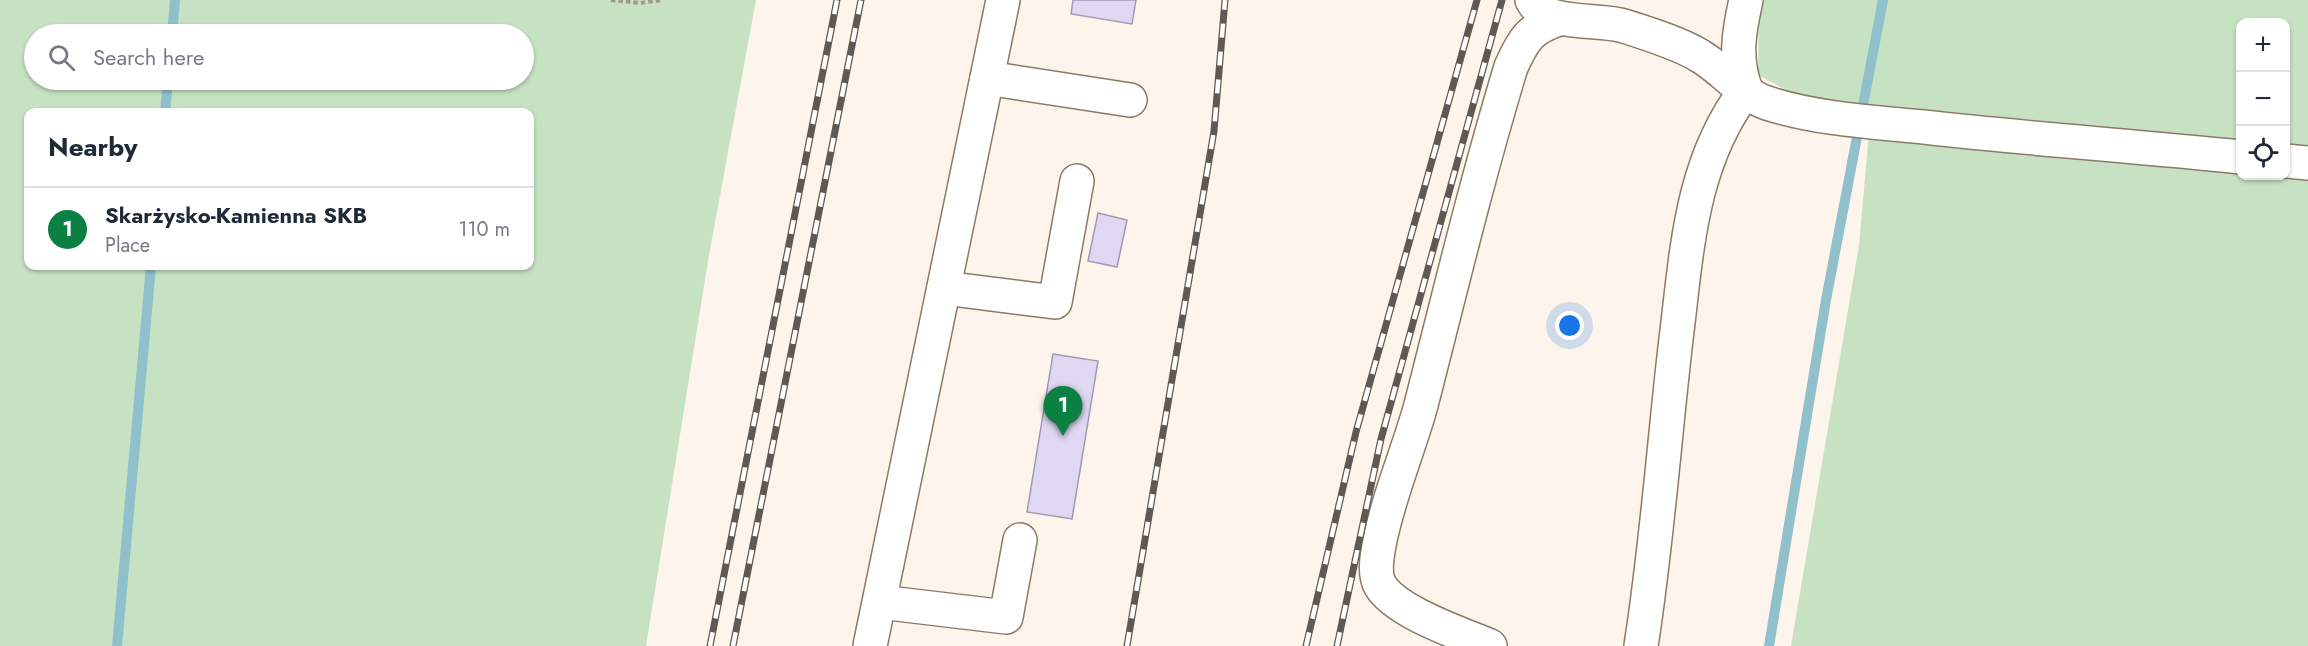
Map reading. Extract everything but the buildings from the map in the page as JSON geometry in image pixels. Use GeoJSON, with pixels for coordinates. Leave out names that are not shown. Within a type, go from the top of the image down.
{"type":"FeatureCollection","features":[{"type":"Feature","properties":{"kind":"street"},"geometry":{"type":"LineString","coordinates":[[870,646],[1003,0]]}},
{"type":"Feature","properties":{"kind":"street"},"geometry":{"type":"LineString","coordinates":[[1532,0],[1540,11],[1559,19]]}},
{"type":"Feature","properties":{"kind":"street"},"geometry":{"type":"LineString","coordinates":[[1594,0],[1623,26]]}},
{"type":"Feature","properties":{"kind":"street"},"geometry":{"type":"LineString","coordinates":[[1746,0],[1739,32],[1737,62],[1746,90]]}},
{"type":"Feature","properties":{"kind":"street"},"geometry":{"type":"LineString","coordinates":[[1490,646],[1413,612],[1395,600],[1380,585],[1377,570],[1379,547],[1387,510],[1413,436],[1460,244],[1511,68],[1520,47],[1541,24],[1559,19],[1594,20],[1623,26],[1699,55],[1767,103],[1840,118],[2236,156]]}},
{"type":"Feature","properties":{"kind":"street"},"geometry":{"type":"LineString","coordinates":[[987,78],[1130,100]]}},
{"type":"Feature","properties":{"kind":"street"},"geometry":{"type":"LineString","coordinates":[[1641,646],[1657,536],[1668,411],[1684,276],[1698,186],[1716,137],[1728,113],[1746,90]]}},
{"type":"Feature","properties":{"kind":"street"},"geometry":{"type":"LineString","coordinates":[[2290,161],[2308,163]]}},
{"type":"Feature","properties":{"kind":"street"},"geometry":{"type":"LineString","coordinates":[[944,288],[1055,302],[1077,181]]}},
{"type":"Feature","properties":{"kind":"street"},"geometry":{"type":"LineString","coordinates":[[879,602],[1006,617],[1020,540]]}},
{"type":"Feature","properties":{"kind":"path"},"geometry":{"type":"LineString","coordinates":[[611,0],[640,3],[662,0]]}},
{"type":"Feature","properties":{"kind":"green space"},"geometry":{"type":"Polygon","coordinates":[[[0,0],[756,0],[708,261],[646,646],[0,646],[0,0]]]}},
{"type":"Feature","properties":{"kind":"green space"},"geometry":{"type":"Polygon","coordinates":[[[1759,0],[2308,0],[2308,146],[2290,144],[2290,18],[2236,18],[2236,140],[1809,98],[1784,89],[1758,75],[1759,0]]]}},
{"type":"Feature","properties":{"kind":"green space"},"geometry":{"type":"Polygon","coordinates":[[[1869,132],[2236,169],[2236,180],[2290,180],[2290,175],[2308,175],[2308,646],[1791,646],[1859,245],[1869,132]]]}},
{"type":"Feature","properties":{"kind":"waterway"},"geometry":{"type":"LineString","coordinates":[[173,24],[175,0]]}},
{"type":"Feature","properties":{"kind":"waterway"},"geometry":{"type":"LineString","coordinates":[[1769,646],[1826,300],[1883,0]]}},
{"type":"Feature","properties":{"kind":"waterway"},"geometry":{"type":"LineString","coordinates":[[165,108],[167,90]]}},
{"type":"Feature","properties":{"kind":"waterway"},"geometry":{"type":"LineString","coordinates":[[117,646],[151,270]]}},
{"type":"Feature","properties":{"kind":"railway"},"geometry":{"type":"LineString","coordinates":[[710,646],[837,0]]}},
{"type":"Feature","properties":{"kind":"railway"},"geometry":{"type":"LineString","coordinates":[[733,646],[861,0]]}},
{"type":"Feature","properties":{"kind":"railway"},"geometry":{"type":"LineString","coordinates":[[1127,646],[1214,131],[1225,0]]}},
{"type":"Feature","properties":{"kind":"railway"},"geometry":{"type":"LineString","coordinates":[[1306,646],[1356,432],[1477,0]]}},
{"type":"Feature","properties":{"kind":"railway"},"geometry":{"type":"LineString","coordinates":[[1337,646],[1381,439],[1502,0]]}},
{"type":"Feature","properties":{"kind":"place","name":"Skarżysko-Kamienna SKB"},"geometry":{"type":"Point","coordinates":[1063,436]}}]}
